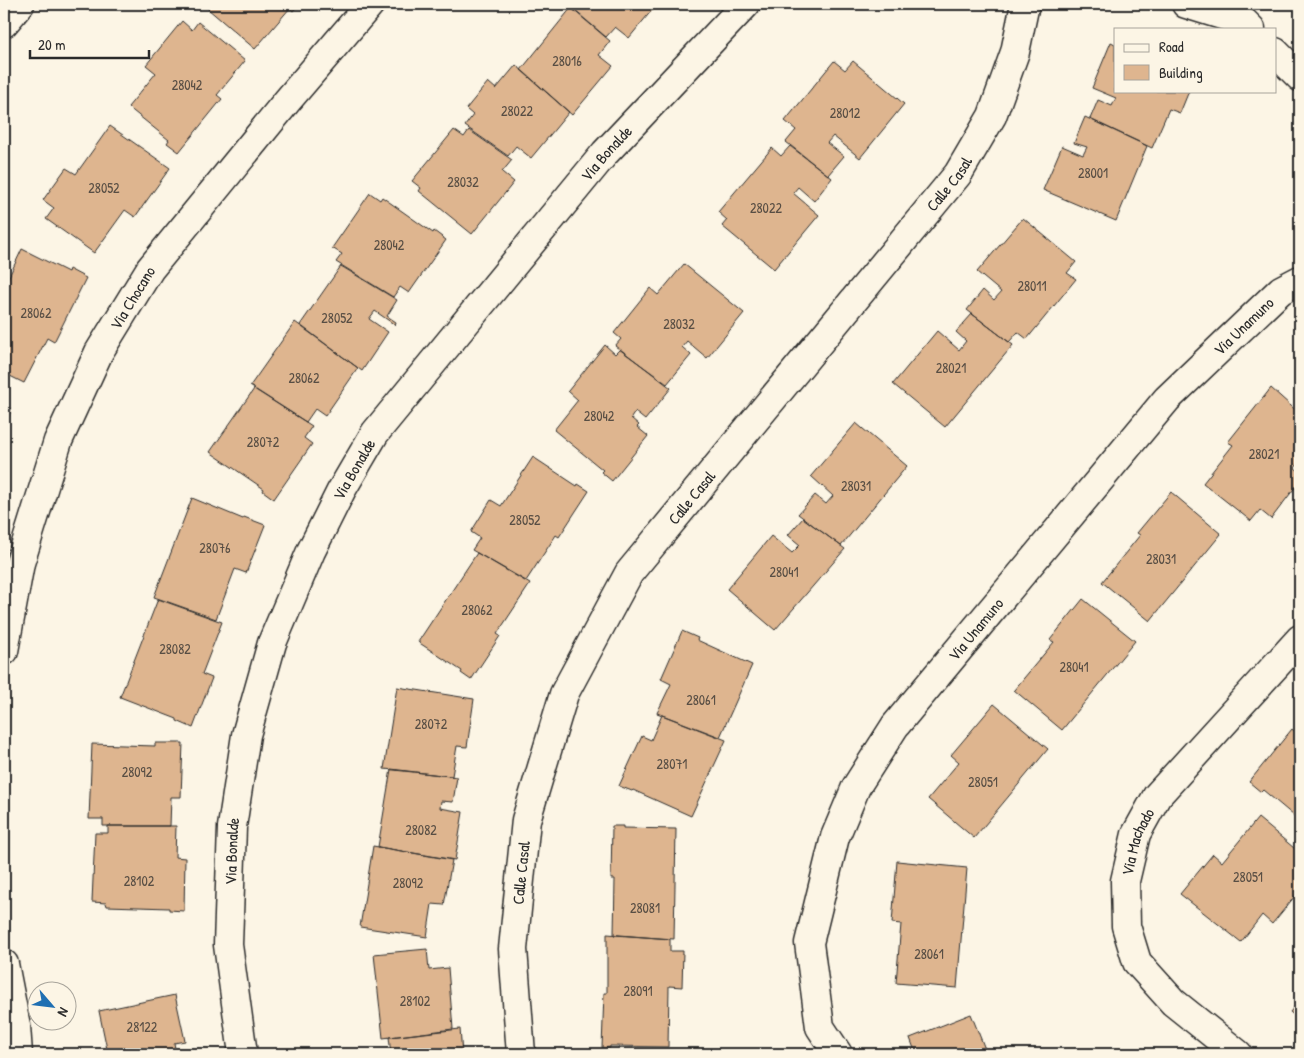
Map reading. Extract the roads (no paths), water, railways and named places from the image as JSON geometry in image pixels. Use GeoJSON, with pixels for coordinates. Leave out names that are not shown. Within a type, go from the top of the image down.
{"type":"FeatureCollection","features":[{"type":"Feature","properties":{"kind":"street"},"geometry":{"type":"LineString","coordinates":[[4,23],[20,4]]}},
{"type":"Feature","properties":{"kind":"street","name":"Via Chocano"},"geometry":{"type":"LineString","coordinates":[[4,652],[20,564],[58,441],[99,352],[150,269],[288,100],[370,4]]}},
{"type":"Feature","properties":{"kind":"street","name":"Via Bonalde"},"geometry":{"type":"LineString","coordinates":[[243,1054],[228,945],[232,827],[246,735],[272,643],[311,551],[341,491],[375,433],[605,154],[746,4]]}},
{"type":"Feature","properties":{"kind":"street","name":"Calle Casal"},"geometry":{"type":"LineString","coordinates":[[521,1054],[513,949],[526,820],[564,694],[629,572],[958,174],[992,116],[1015,52],[1025,4]]}},
{"type":"Feature","properties":{"kind":"street"},"geometry":{"type":"LineString","coordinates":[[1186,4],[1251,18]]}},
{"type":"Feature","properties":{"kind":"street"},"geometry":{"type":"LineString","coordinates":[[1276,53],[1300,77]]}},
{"type":"Feature","properties":{"kind":"street","name":"Via Unamuno"},"geometry":{"type":"LineString","coordinates":[[838,1054],[820,1027],[810,943],[835,837],[856,787],[895,726],[1166,399],[1281,290],[1300,280]]}},
{"type":"Feature","properties":{"kind":"street","name":"Via Machado"},"geometry":{"type":"LineString","coordinates":[[1238,1054],[1172,1002],[1137,962],[1126,926],[1125,881],[1136,834],[1157,796],[1300,639]]}},
{"type":"Feature","properties":{"kind":"street"},"geometry":{"type":"LineString","coordinates":[[4,964],[16,1026],[18,1054]]}}]}
